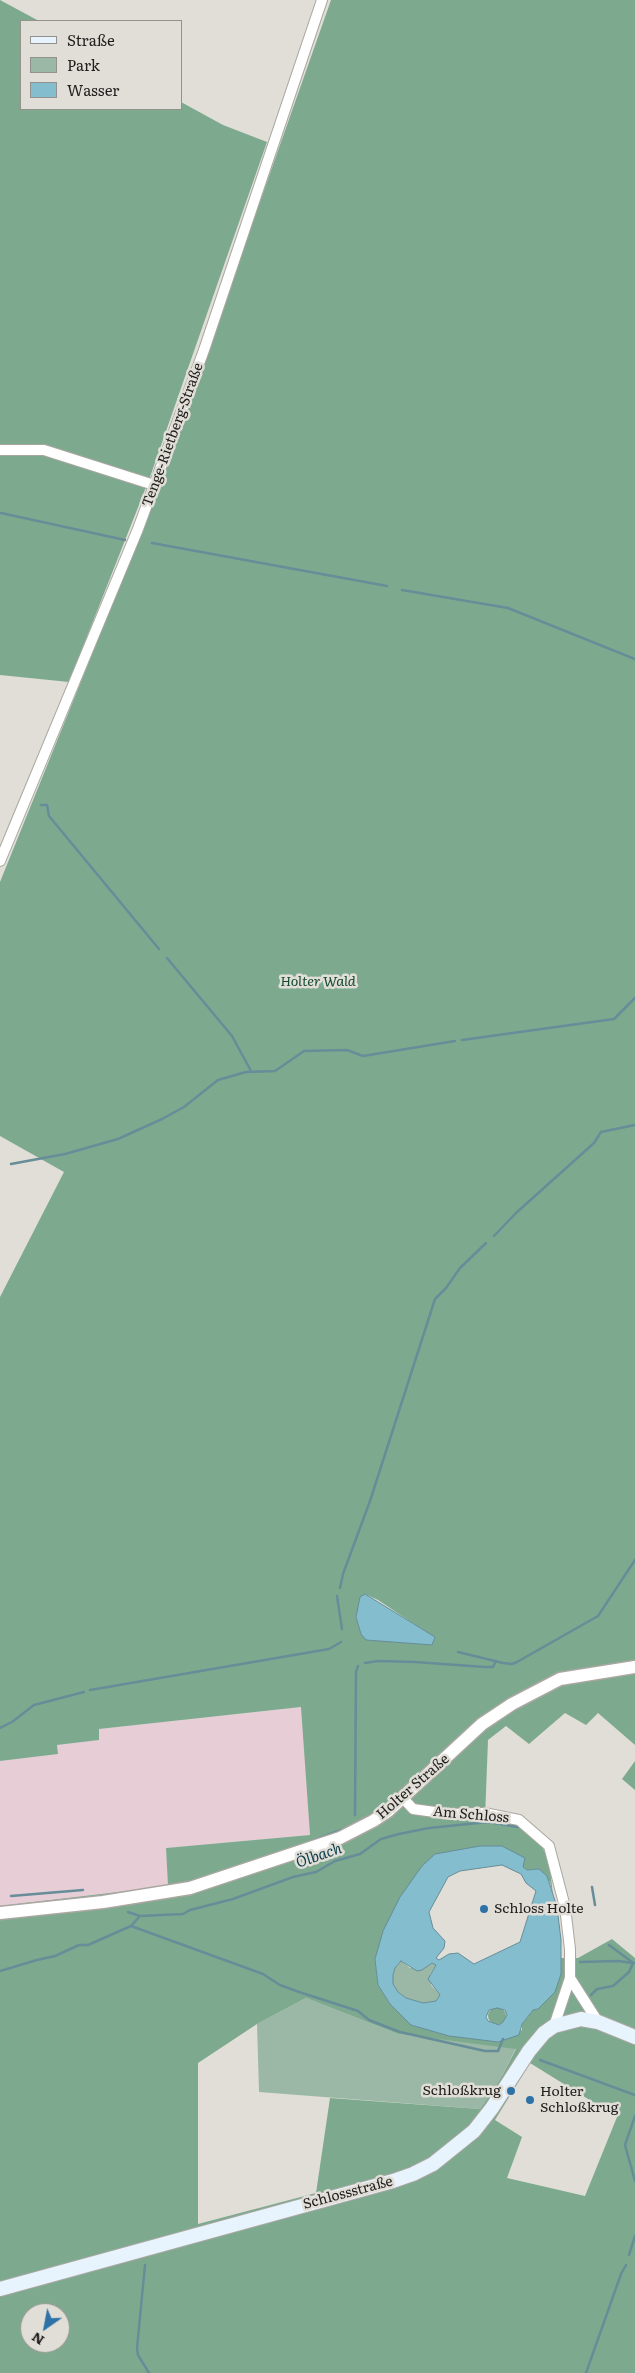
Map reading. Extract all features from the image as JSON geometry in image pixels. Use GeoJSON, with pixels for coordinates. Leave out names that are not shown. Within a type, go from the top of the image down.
{"type":"FeatureCollection","features":[{"type":"Feature","properties":{"kind":"main road","name":"Schlossstraße"},"geometry":{"type":"LineString","coordinates":[[0,2288],[413,2174],[433,2164],[474,2131],[492,2108],[529,2051],[544,2033],[554,2026],[582,2019],[598,2022],[635,2037]]}},
{"type":"Feature","properties":{"kind":"street","name":"Tenge-Rietberg-Straße"},"geometry":{"type":"LineString","coordinates":[[0,861],[129,554],[204,350],[322,0]]}},
{"type":"Feature","properties":{"kind":"street"},"geometry":{"type":"LineString","coordinates":[[0,450],[44,450],[154,485]]}},
{"type":"Feature","properties":{"kind":"street","name":"Holter Straße"},"geometry":{"type":"LineString","coordinates":[[0,1913],[103,1902],[190,1888],[340,1838],[373,1822],[403,1798],[482,1724],[512,1704],[560,1680],[635,1667]]}},
{"type":"Feature","properties":{"kind":"street","name":"Am Schloss"},"geometry":{"type":"LineString","coordinates":[[403,1798],[413,1809],[449,1814],[484,1813],[519,1820],[549,1846],[565,1907],[570,1949],[570,1978],[554,2026]]}},
{"type":"Feature","properties":{"kind":"street"},"geometry":{"type":"LineString","coordinates":[[570,1978],[598,2022]]}},
{"type":"Feature","properties":{"kind":"shaded area"},"geometry":{"type":"Polygon","coordinates":[[[302,1707],[310,1835],[166,1848],[168,1886],[0,1906],[0,1761],[58,1754],[57,1745],[99,1740],[99,1729],[302,1707]]]}},
{"type":"Feature","properties":{"kind":"green space"},"geometry":{"type":"Polygon","coordinates":[[[0,0],[37,20],[20,20],[20,110],[182,110],[182,103],[223,125],[267,142],[150,477],[69,682],[0,675],[0,0]]]}},
{"type":"Feature","properties":{"kind":"green space","name":"Holter Wald"},"geometry":{"type":"Polygon","coordinates":[[[331,0],[635,0],[635,1745],[598,1713],[586,1725],[565,1713],[529,1744],[506,1726],[488,1740],[485,1818],[518,1823],[539,1841],[549,1860],[553,1895],[550,1882],[539,1869],[527,1870],[523,1867],[435,1854],[375,1959],[378,1985],[390,2004],[411,2025],[498,2042],[522,2030],[522,2024],[533,2010],[538,2009],[547,2000],[561,1974],[561,1958],[578,1958],[612,1939],[635,1958],[635,2373],[0,2373],[0,1906],[168,1886],[166,1848],[310,1835],[301,1707],[99,1729],[99,1740],[57,1745],[58,1754],[0,1761],[0,1297],[64,1172],[0,1136],[0,882],[160,486],[331,0]],[[365,1594],[356,1617],[361,1634],[435,1638],[378,1600],[365,1594]],[[306,1998],[257,2024],[198,2063],[198,2224],[316,2193],[330,2098],[480,2109],[502,2076],[516,2049],[398,2034],[306,1998]],[[530,2063],[495,2120],[522,2137],[507,2178],[585,2196],[617,2117],[530,2063]]]}},
{"type":"Feature","properties":{"kind":"green space"},"geometry":{"type":"Polygon","coordinates":[[[635,1761],[635,1790],[622,1779],[635,1761]]]}},
{"type":"Feature","properties":{"kind":"green space"},"geometry":{"type":"Polygon","coordinates":[[[401,1961],[410,1968],[428,1966],[432,1963],[436,1965],[430,1974],[431,1985],[440,1995],[436,2001],[423,2003],[406,1998],[398,1992],[393,1984],[393,1975],[395,1968],[401,1961]]]}},
{"type":"Feature","properties":{"kind":"green space"},"geometry":{"type":"Polygon","coordinates":[[[306,1998],[398,2034],[516,2048],[502,2076],[480,2109],[259,2092],[257,2024],[306,1998]]]}},
{"type":"Feature","properties":{"kind":"green space"},"geometry":{"type":"Polygon","coordinates":[[[497,2007],[503,2010],[506,2016],[503,2022],[497,2025],[491,2022],[488,2016],[491,2010],[497,2007]]]}},
{"type":"Feature","properties":{"kind":"water"},"geometry":{"type":"Polygon","coordinates":[[[365,1594],[435,1637],[432,1645],[366,1640],[361,1634],[356,1617],[360,1597],[365,1594]]]}},
{"type":"Feature","properties":{"kind":"water"},"geometry":{"type":"Polygon","coordinates":[[[480,1846],[502,1846],[525,1858],[523,1867],[527,1870],[539,1869],[547,1876],[557,1907],[561,1940],[561,1974],[555,1992],[538,2009],[533,2010],[522,2024],[519,2035],[498,2042],[449,2036],[411,2025],[390,2004],[378,1985],[375,1959],[383,1931],[400,1897],[422,1866],[435,1854],[480,1846]],[[502,1865],[460,1871],[448,1877],[429,1912],[433,1928],[445,1941],[444,1948],[436,1958],[439,1960],[449,1954],[458,1953],[474,1964],[520,1942],[536,1891],[526,1883],[521,1874],[502,1865]],[[401,1961],[395,1968],[393,1984],[398,1992],[406,1998],[423,2003],[436,2001],[440,1995],[428,1979],[436,1965],[432,1963],[417,1971],[401,1961]],[[497,2008],[489,2010],[486,2017],[488,2021],[499,2025],[507,2015],[505,2010],[497,2008]]]}},
{"type":"Feature","properties":{"kind":"waterway"},"geometry":{"type":"LineString","coordinates":[[1,513],[125,540]]}},
{"type":"Feature","properties":{"kind":"waterway"},"geometry":{"type":"LineString","coordinates":[[152,543],[387,586]]}},
{"type":"Feature","properties":{"kind":"waterway"},"geometry":{"type":"LineString","coordinates":[[402,590],[508,608],[635,659]]}},
{"type":"Feature","properties":{"kind":"waterway"},"geometry":{"type":"LineString","coordinates":[[41,805],[47,805],[49,816],[159,949]]}},
{"type":"Feature","properties":{"kind":"waterway"},"geometry":{"type":"LineString","coordinates":[[167,958],[232,1036],[251,1071]]}},
{"type":"Feature","properties":{"kind":"waterway"},"geometry":{"type":"LineString","coordinates":[[462,1040],[614,1019],[635,998]]}},
{"type":"Feature","properties":{"kind":"waterway"},"geometry":{"type":"LineString","coordinates":[[11,1164],[65,1154],[118,1139],[184,1107],[218,1080],[246,1072],[275,1071],[304,1051],[347,1050],[363,1056],[455,1041]]}},
{"type":"Feature","properties":{"kind":"waterway"},"geometry":{"type":"LineString","coordinates":[[494,1236],[516,1213],[594,1143],[601,1132],[635,1125]]}},
{"type":"Feature","properties":{"kind":"waterway"},"geometry":{"type":"LineString","coordinates":[[340,1588],[343,1574],[370,1501],[435,1299],[446,1288],[460,1268],[486,1243]]}},
{"type":"Feature","properties":{"kind":"waterway"},"geometry":{"type":"LineString","coordinates":[[458,1652],[503,1663],[512,1664],[517,1662],[598,1616],[635,1560]]}},
{"type":"Feature","properties":{"kind":"waterway"},"geometry":{"type":"LineString","coordinates":[[337,1596],[342,1629]]}},
{"type":"Feature","properties":{"kind":"waterway"},"geometry":{"type":"LineString","coordinates":[[90,1690],[329,1649],[341,1642]]}},
{"type":"Feature","properties":{"kind":"waterway"},"geometry":{"type":"LineString","coordinates":[[365,1663],[378,1661],[415,1662],[493,1667],[496,1661]]}},
{"type":"Feature","properties":{"kind":"waterway"},"geometry":{"type":"LineString","coordinates":[[355,1815],[356,1672],[358,1666]]}},
{"type":"Feature","properties":{"kind":"waterway"},"geometry":{"type":"LineString","coordinates":[[0,1728],[12,1722],[34,1705],[84,1692]]}},
{"type":"Feature","properties":{"kind":"waterway","name":"Ölbach"},"geometry":{"type":"LineString","coordinates":[[131,1926],[140,1916],[183,1914],[190,1910],[233,1899],[293,1877],[316,1872],[335,1861],[360,1854],[381,1839],[399,1834],[429,1828],[488,1822],[518,1827]]}},
{"type":"Feature","properties":{"kind":"waterway"},"geometry":{"type":"LineString","coordinates":[[307,1843],[343,1829]]}},
{"type":"Feature","properties":{"kind":"waterway","name":"Ölbach"},"geometry":{"type":"LineString","coordinates":[[592,1887],[595,1905]]}},
{"type":"Feature","properties":{"kind":"waterway"},"geometry":{"type":"LineString","coordinates":[[11,1896],[83,1890]]}},
{"type":"Feature","properties":{"kind":"waterway"},"geometry":{"type":"LineString","coordinates":[[128,1912],[140,1916]]}},
{"type":"Feature","properties":{"kind":"waterway","name":"Ölbach"},"geometry":{"type":"LineString","coordinates":[[0,1971],[55,1956],[79,1945],[88,1945],[131,1926],[263,1974],[280,1985],[358,2011],[369,2020],[400,2032],[485,2051],[498,2051],[503,2039]]}},
{"type":"Feature","properties":{"kind":"waterway","name":"Ölbach"},"geometry":{"type":"LineString","coordinates":[[609,1945],[632,1962]]}},
{"type":"Feature","properties":{"kind":"waterway","name":"Ölbach"},"geometry":{"type":"LineString","coordinates":[[580,1962],[618,1961],[633,1963]]}},
{"type":"Feature","properties":{"kind":"waterway","name":"Ölbach"},"geometry":{"type":"LineString","coordinates":[[591,1995],[597,1989],[613,1986],[629,1972],[633,1963],[635,1963]]}},
{"type":"Feature","properties":{"kind":"waterway"},"geometry":{"type":"LineString","coordinates":[[540,2060],[635,2095]]}},
{"type":"Feature","properties":{"kind":"waterway"},"geometry":{"type":"LineString","coordinates":[[635,2116],[625,2145],[635,2181]]}},
{"type":"Feature","properties":{"kind":"waterway"},"geometry":{"type":"LineString","coordinates":[[629,2255],[635,2236]]}},
{"type":"Feature","properties":{"kind":"waterway"},"geometry":{"type":"LineString","coordinates":[[145,2265],[137,2348],[138,2355],[149,2373]]}},
{"type":"Feature","properties":{"kind":"waterway"},"geometry":{"type":"LineString","coordinates":[[586,2373],[621,2274],[626,2265]]}},
{"type":"Feature","properties":{"kind":"place","name":"Schloss Holte"},"geometry":{"type":"Point","coordinates":[484,1909]}},
{"type":"Feature","properties":{"kind":"place","name":"Schloßkrug"},"geometry":{"type":"Point","coordinates":[511,2091]}},
{"type":"Feature","properties":{"kind":"place","name":"Holter Schloßkrug"},"geometry":{"type":"Point","coordinates":[530,2100]}}]}
